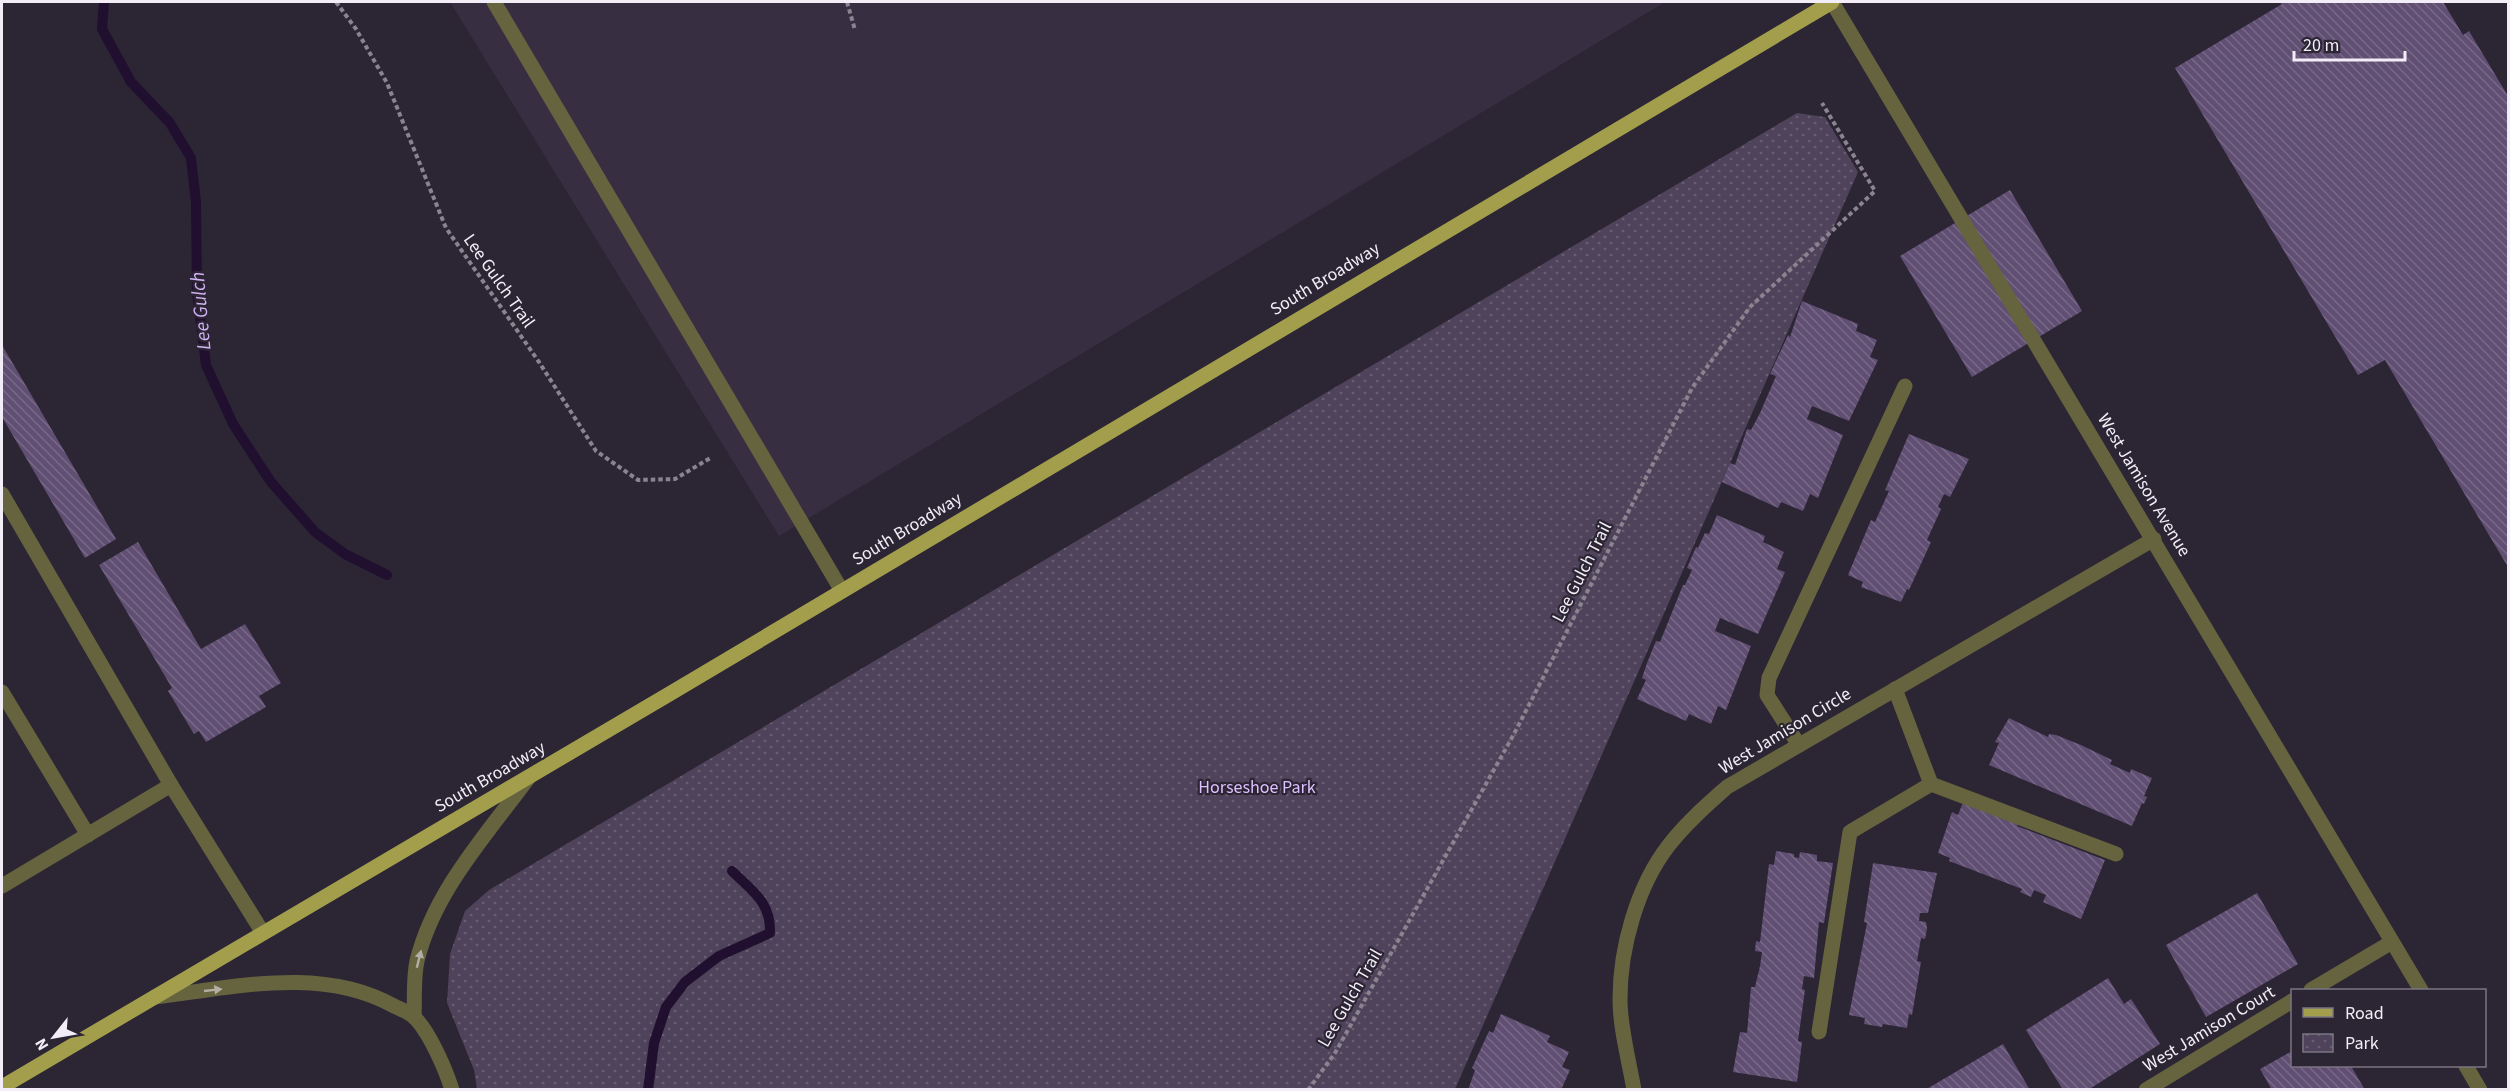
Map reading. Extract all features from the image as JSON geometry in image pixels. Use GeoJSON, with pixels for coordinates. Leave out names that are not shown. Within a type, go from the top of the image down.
{"type":"FeatureCollection","features":[{"type":"Feature","properties":{"kind":"main road","name":"South Broadway"},"geometry":{"type":"LineString","coordinates":[[2,1087],[1832,2]]}},
{"type":"Feature","properties":{"kind":"street"},"geometry":{"type":"LineString","coordinates":[[494,2],[842,591]]}},
{"type":"Feature","properties":{"kind":"street","name":"West Jamison Avenue"},"geometry":{"type":"LineString","coordinates":[[1832,2],[2420,989]]}},
{"type":"Feature","properties":{"kind":"street"},"geometry":{"type":"LineString","coordinates":[[1799,745],[1767,695],[1769,678],[1905,386]]}},
{"type":"Feature","properties":{"kind":"street"},"geometry":{"type":"LineString","coordinates":[[2,494],[171,785],[263,933]]}},
{"type":"Feature","properties":{"kind":"street","name":"West Jamison Circle"},"geometry":{"type":"LineString","coordinates":[[1634,1089],[1620,999],[1627,941],[1641,897],[1657,864],[1685,828],[1727,787],[2154,539]]}},
{"type":"Feature","properties":{"kind":"street"},"geometry":{"type":"LineString","coordinates":[[1895,689],[1931,784],[2116,854]]}},
{"type":"Feature","properties":{"kind":"street"},"geometry":{"type":"LineString","coordinates":[[2,692],[88,835]]}},
{"type":"Feature","properties":{"kind":"street"},"geometry":{"type":"LineString","coordinates":[[414,1017],[416,964],[431,917],[460,872],[530,776]]}},
{"type":"Feature","properties":{"kind":"street"},"geometry":{"type":"LineString","coordinates":[[1819,1032],[1850,832],[1931,784]]}},
{"type":"Feature","properties":{"kind":"street"},"geometry":{"type":"LineString","coordinates":[[2,886],[171,785]]}},
{"type":"Feature","properties":{"kind":"street"},"geometry":{"type":"LineString","coordinates":[[2312,989],[2392,942]]}},
{"type":"Feature","properties":{"kind":"street"},"geometry":{"type":"LineString","coordinates":[[155,997],[292,981],[328,983],[371,993],[414,1017],[444,1065],[452,1089]]}},
{"type":"Feature","properties":{"kind":"street","name":"West Jamison Court"},"geometry":{"type":"LineString","coordinates":[[2146,1089],[2291,1002]]}},
{"type":"Feature","properties":{"kind":"street"},"geometry":{"type":"LineString","coordinates":[[2467,1067],[2480,1089]]}},
{"type":"Feature","properties":{"kind":"path","name":"Lee Gulch Trail"},"geometry":{"type":"LineString","coordinates":[[336,2],[356,28],[387,83],[446,228],[539,362],[596,451],[638,480],[675,479],[712,457]]}},
{"type":"Feature","properties":{"kind":"path"},"geometry":{"type":"LineString","coordinates":[[848,2],[855,30]]}},
{"type":"Feature","properties":{"kind":"path","name":"Lee Gulch Trail"},"geometry":{"type":"LineString","coordinates":[[1308,1089],[1335,1053],[1514,734],[1692,388],[1750,307],[1875,191],[1822,103]]}},
{"type":"Feature","properties":{"kind":"shaded area"},"geometry":{"type":"Polygon","coordinates":[[[450,2],[1665,2],[779,536],[450,2]]]}},
{"type":"Feature","properties":{"kind":"green space","name":"Horseshoe Park"},"geometry":{"type":"Polygon","coordinates":[[[1797,113],[1825,117],[1858,172],[1455,1089],[477,1089],[474,1070],[447,1003],[450,954],[465,911],[489,890],[1797,113]]]}},
{"type":"Feature","properties":{"kind":"building"},"geometry":{"type":"Polygon","coordinates":[[[2280,2],[2443,2],[2463,35],[2469,31],[2508,96],[2508,567],[2385,360],[2358,375],[2175,68],[2282,4],[2280,2]]]}},
{"type":"Feature","properties":{"kind":"building"},"geometry":{"type":"Polygon","coordinates":[[[2010,190],[2082,311],[1972,377],[1900,256],[2010,190]]]}},
{"type":"Feature","properties":{"kind":"building"},"geometry":{"type":"Polygon","coordinates":[[[1802,301],[1858,324],[1856,331],[1877,340],[1870,357],[1878,360],[1849,421],[1812,406],[1807,419],[1843,435],[1818,498],[1810,494],[1803,511],[1781,502],[1778,508],[1722,482],[1730,463],[1735,465],[1747,429],[1751,430],[1760,413],[1776,376],[1770,374],[1788,335],[1790,337],[1802,301]]]}},
{"type":"Feature","properties":{"kind":"building"},"geometry":{"type":"Polygon","coordinates":[[[2,345],[116,539],[85,558],[2,417],[2,345]]]}},
{"type":"Feature","properties":{"kind":"building"},"geometry":{"type":"Polygon","coordinates":[[[1909,434],[1969,459],[1950,497],[1944,494],[1938,507],[1941,509],[1927,540],[1931,542],[1901,602],[1861,587],[1863,582],[1848,575],[1871,520],[1875,522],[1889,491],[1885,490],[1909,434]]]}},
{"type":"Feature","properties":{"kind":"building"},"geometry":{"type":"Polygon","coordinates":[[[1717,515],[1765,536],[1763,542],[1784,552],[1777,569],[1785,572],[1758,634],[1720,618],[1715,631],[1751,646],[1726,710],[1718,706],[1711,724],[1689,714],[1686,721],[1637,699],[1646,680],[1642,678],[1656,641],[1660,642],[1683,585],[1692,570],[1687,568],[1696,547],[1698,548],[1705,533],[1709,534],[1717,515]]]}},
{"type":"Feature","properties":{"kind":"building"},"geometry":{"type":"Polygon","coordinates":[[[138,542],[201,649],[245,624],[281,683],[259,696],[266,707],[206,742],[199,731],[194,734],[168,691],[172,688],[99,565],[138,542]]]}},
{"type":"Feature","properties":{"kind":"building"},"geometry":{"type":"Polygon","coordinates":[[[2009,718],[2048,737],[2049,734],[2056,735],[2081,745],[2112,760],[2110,764],[2130,773],[2131,769],[2152,778],[2144,796],[2147,797],[2132,826],[1989,765],[1999,743],[1995,742],[2009,718]]]}},
{"type":"Feature","properties":{"kind":"building"},"geometry":{"type":"Polygon","coordinates":[[[1964,800],[2019,823],[2017,826],[2105,860],[2081,919],[2043,902],[2046,895],[2034,890],[2031,897],[2020,892],[2022,889],[1949,861],[1950,858],[1938,853],[1952,812],[1958,815],[1964,800]]]}},
{"type":"Feature","properties":{"kind":"building"},"geometry":{"type":"Polygon","coordinates":[[[1776,851],[1794,854],[1794,857],[1799,858],[1800,852],[1817,855],[1817,861],[1833,863],[1824,923],[1819,922],[1814,978],[1804,976],[1802,989],[1805,990],[1798,1041],[1802,1042],[1797,1082],[1733,1072],[1740,1032],[1747,1033],[1751,987],[1755,987],[1762,952],[1755,951],[1756,941],[1760,942],[1769,864],[1774,865],[1776,851]]]}},
{"type":"Feature","properties":{"kind":"building"},"geometry":{"type":"Polygon","coordinates":[[[1873,863],[1937,873],[1928,913],[1920,913],[1919,921],[1926,922],[1927,928],[1925,939],[1921,938],[1917,961],[1921,962],[1912,1015],[1909,1014],[1907,1028],[1864,1024],[1865,1018],[1849,1015],[1867,923],[1864,922],[1873,863]]]}},
{"type":"Feature","properties":{"kind":"building"},"geometry":{"type":"Polygon","coordinates":[[[2257,893],[2298,964],[2206,1017],[2166,945],[2257,893]]]}},
{"type":"Feature","properties":{"kind":"building"},"geometry":{"type":"Polygon","coordinates":[[[2108,978],[2124,1004],[2131,999],[2160,1044],[2088,1090],[2063,1090],[2026,1030],[2108,978]]]}},
{"type":"Feature","properties":{"kind":"building"},"geometry":{"type":"Polygon","coordinates":[[[1501,1014],[1550,1036],[1547,1042],[1569,1052],[1562,1067],[1570,1070],[1561,1090],[1468,1090],[1475,1070],[1472,1068],[1489,1031],[1493,1033],[1501,1014]]]}},
{"type":"Feature","properties":{"kind":"building"},"geometry":{"type":"Polygon","coordinates":[[[2003,1044],[2030,1090],[1925,1090],[2003,1044]]]}},
{"type":"Feature","properties":{"kind":"building"},"geometry":{"type":"Polygon","coordinates":[[[2291,1052],[2291,1067],[2352,1067],[2365,1090],[2272,1090],[2260,1069],[2291,1052]]]}},
{"type":"Feature","properties":{"kind":"waterway","name":"Lee Gulch"},"geometry":{"type":"LineString","coordinates":[[104,2],[102,29],[131,82],[170,123],[191,158],[196,202],[197,291],[206,365],[233,424],[271,482],[315,532],[345,554],[387,575]]}},
{"type":"Feature","properties":{"kind":"waterway","name":"Lee Gulch"},"geometry":{"type":"LineString","coordinates":[[648,1090],[654,1043],[666,1007],[685,982],[719,956],[770,933],[770,922],[764,905],[732,871]]}}]}
